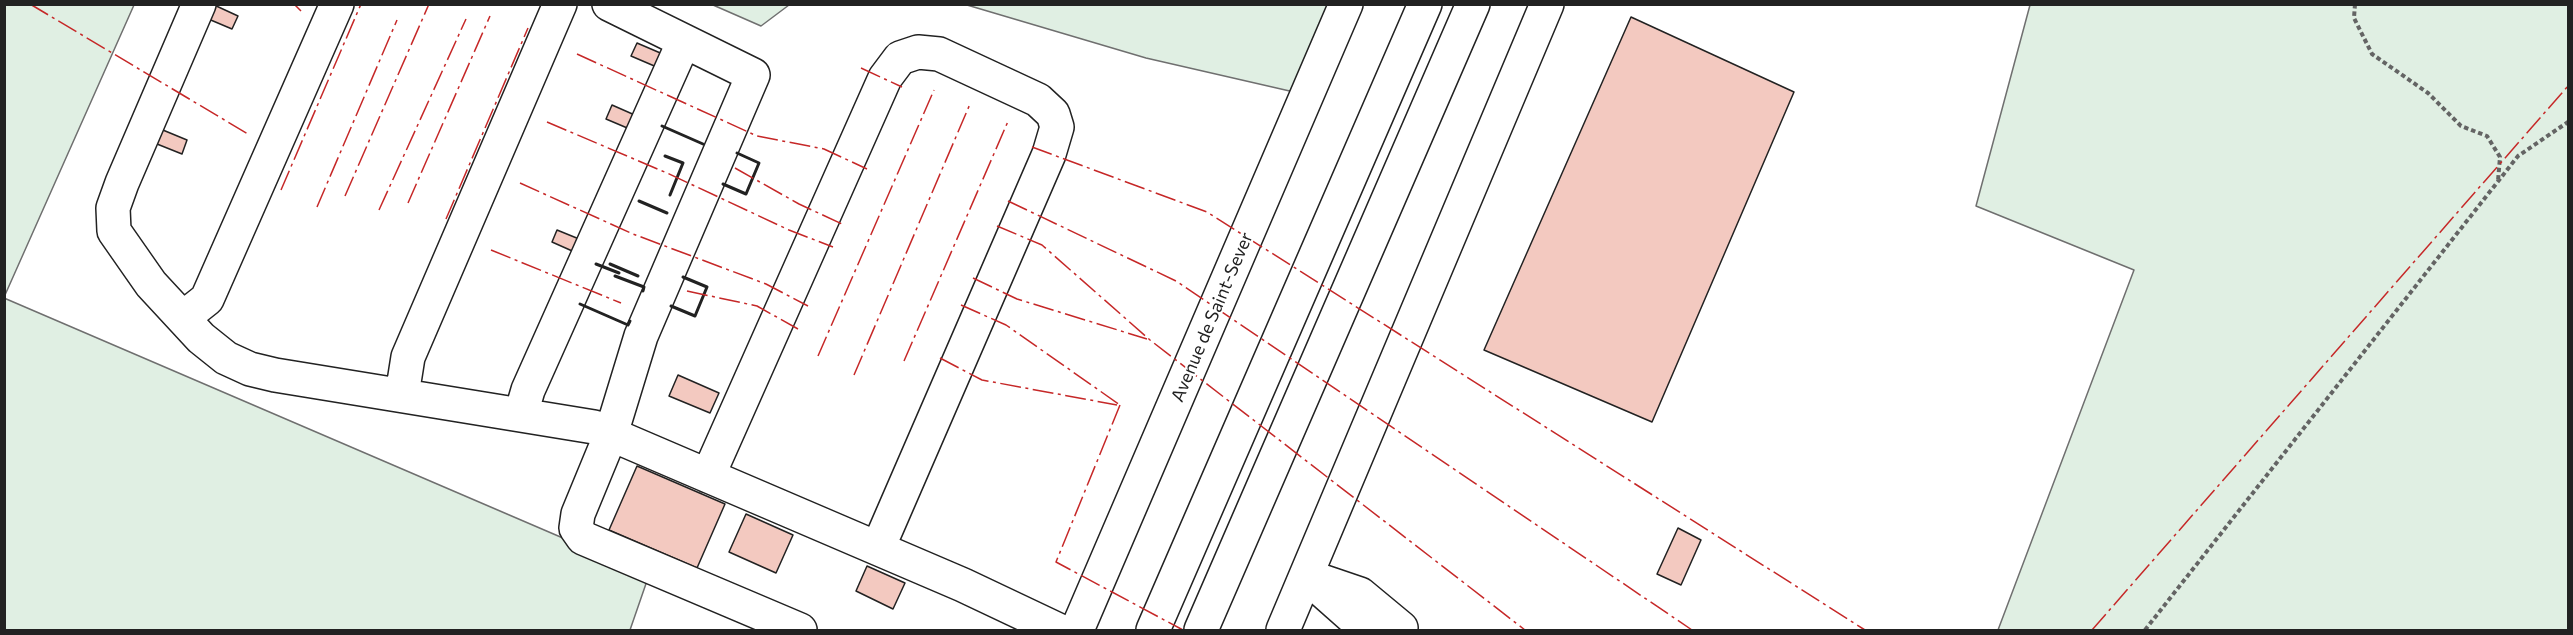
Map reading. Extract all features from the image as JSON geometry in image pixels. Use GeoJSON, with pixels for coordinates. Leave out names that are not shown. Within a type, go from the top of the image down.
{"type":"FeatureCollection","features":[{"type":"Feature","properties":{"kind":"street"},"geometry":{"type":"LineString","coordinates":[[199,4],[113,208],[114,231],[152,284],[201,338],[226,358],[250,369],[275,375],[594,427],[963,585],[1058,630]]}},
{"type":"Feature","properties":{"kind":"street"},"geometry":{"type":"LineString","coordinates":[[183,318],[207,299],[337,4]]}},
{"type":"Feature","properties":{"kind":"street"},"geometry":{"type":"LineString","coordinates":[[402,395],[408,357],[560,4]]}},
{"type":"Feature","properties":{"kind":"street"},"geometry":{"type":"LineString","coordinates":[[609,4],[753,75],[641,336],[611,434],[578,514],[576,528],[583,538],[800,630]]}},
{"type":"Feature","properties":{"kind":"street","name":"Avenue de Saint-Sever"},"geometry":{"type":"LineString","coordinates":[[1077,630],[1346,4]]}},
{"type":"Feature","properties":{"kind":"street"},"geometry":{"type":"LineString","coordinates":[[1153,630],[1425,4]]}},
{"type":"Feature","properties":{"kind":"street"},"geometry":{"type":"LineString","coordinates":[[1201,630],[1473,4]]}},
{"type":"Feature","properties":{"kind":"street"},"geometry":{"type":"LineString","coordinates":[[1283,630],[1547,4]]}},
{"type":"Feature","properties":{"kind":"street"},"geometry":{"type":"LineString","coordinates":[[521,414],[528,390],[684,41]]}},
{"type":"Feature","properties":{"kind":"street"},"geometry":{"type":"LineString","coordinates":[[708,476],[885,78],[900,58],[918,52],[939,54],[1038,100],[1053,114],[1057,127],[1044,165],[878,548]]}},
{"type":"Feature","properties":{"kind":"street"},"geometry":{"type":"LineString","coordinates":[[1307,576],[1367,630]]}},
{"type":"Feature","properties":{"kind":"street"},"geometry":{"type":"LineString","coordinates":[[1307,576],[1360,594],[1401,628],[1400,630]]}},
{"type":"Feature","properties":{"kind":"path"},"geometry":{"type":"LineString","coordinates":[[2355,4],[2354,18],[2372,54],[2428,93],[2461,126],[2487,136],[2500,157],[2498,182]]}},
{"type":"Feature","properties":{"kind":"path"},"geometry":{"type":"LineString","coordinates":[[2145,630],[2518,156],[2568,122]]}},
{"type":"Feature","properties":{"kind":"green space"},"geometry":{"type":"Polygon","coordinates":[[[4,5],[134,5],[5,295],[4,5]]]}},
{"type":"Feature","properties":{"kind":"green space"},"geometry":{"type":"Polygon","coordinates":[[[713,5],[789,5],[761,26],[713,5]]]}},
{"type":"Feature","properties":{"kind":"green space"},"geometry":{"type":"Polygon","coordinates":[[[967,5],[1331,5],[1294,92],[1146,58],[967,5]]]}},
{"type":"Feature","properties":{"kind":"green space"},"geometry":{"type":"Polygon","coordinates":[[[2030,5],[2568,5],[2568,630],[1998,630],[2134,270],[1976,206],[2030,5]]]}},
{"type":"Feature","properties":{"kind":"green space"},"geometry":{"type":"Polygon","coordinates":[[[4,298],[649,575],[630,630],[5,630],[4,298]]]}},
{"type":"Feature","properties":{"kind":"building"},"geometry":{"type":"Polygon","coordinates":[[[212,4],[238,16],[232,29],[206,18],[212,4]]]}},
{"type":"Feature","properties":{"kind":"building"},"geometry":{"type":"Polygon","coordinates":[[[1631,17],[1794,92],[1652,422],[1484,350],[1631,17]]]}},
{"type":"Feature","properties":{"kind":"building"},"geometry":{"type":"Polygon","coordinates":[[[637,43],[665,55],[659,68],[631,56],[637,43]]]}},
{"type":"Feature","properties":{"kind":"building"},"geometry":{"type":"Polygon","coordinates":[[[612,105],[637,116],[632,130],[606,119],[612,105]]]}},
{"type":"Feature","properties":{"kind":"building"},"geometry":{"type":"Polygon","coordinates":[[[158,128],[187,140],[182,154],[152,142],[158,128]]]}},
{"type":"Feature","properties":{"kind":"building"},"geometry":{"type":"Polygon","coordinates":[[[557,230],[584,241],[579,254],[552,242],[557,230]]]}},
{"type":"Feature","properties":{"kind":"building"},"geometry":{"type":"Polygon","coordinates":[[[678,375],[719,393],[710,413],[669,396],[678,375]]]}},
{"type":"Feature","properties":{"kind":"building"},"geometry":{"type":"Polygon","coordinates":[[[637,466],[725,504],[697,568],[609,530],[637,466]]]}},
{"type":"Feature","properties":{"kind":"building"},"geometry":{"type":"Polygon","coordinates":[[[746,514],[793,535],[776,573],[729,552],[746,514]]]}},
{"type":"Feature","properties":{"kind":"building"},"geometry":{"type":"Polygon","coordinates":[[[1678,528],[1701,540],[1681,585],[1657,574],[1678,528]]]}},
{"type":"Feature","properties":{"kind":"building"},"geometry":{"type":"Polygon","coordinates":[[[867,566],[905,583],[893,609],[856,591],[867,566]]]}},
{"type":"Feature","properties":{"kind":"wall"},"geometry":{"type":"LineString","coordinates":[[662,126],[703,144]]}},
{"type":"Feature","properties":{"kind":"wall"},"geometry":{"type":"LineString","coordinates":[[723,184],[746,194],[759,163],[737,153]]}},
{"type":"Feature","properties":{"kind":"wall"},"geometry":{"type":"LineString","coordinates":[[665,156],[683,163],[670,195]]}},
{"type":"Feature","properties":{"kind":"wall"},"geometry":{"type":"LineString","coordinates":[[639,201],[667,213]]}},
{"type":"Feature","properties":{"kind":"wall"},"geometry":{"type":"LineString","coordinates":[[596,264],[619,273]]}},
{"type":"Feature","properties":{"kind":"wall"},"geometry":{"type":"LineString","coordinates":[[610,264],[638,276]]}},
{"type":"Feature","properties":{"kind":"wall"},"geometry":{"type":"LineString","coordinates":[[615,276],[644,287],[643,291]]}},
{"type":"Feature","properties":{"kind":"wall"},"geometry":{"type":"LineString","coordinates":[[671,306],[695,316],[707,287],[683,277]]}},
{"type":"Feature","properties":{"kind":"wall"},"geometry":{"type":"LineString","coordinates":[[580,304],[628,325],[630,321]]}},
{"type":"Feature","properties":{"kind":"power"},"geometry":{"type":"LineString","coordinates":[[30,4],[248,134]]}},
{"type":"Feature","properties":{"kind":"power"},"geometry":{"type":"LineString","coordinates":[[294,4],[301,11]]}},
{"type":"Feature","properties":{"kind":"power"},"geometry":{"type":"LineString","coordinates":[[281,190],[361,4]]}},
{"type":"Feature","properties":{"kind":"power"},"geometry":{"type":"LineString","coordinates":[[345,196],[429,4]]}},
{"type":"Feature","properties":{"kind":"power"},"geometry":{"type":"LineString","coordinates":[[408,203],[490,16]]}},
{"type":"Feature","properties":{"kind":"power"},"geometry":{"type":"LineString","coordinates":[[379,210],[466,19]]}},
{"type":"Feature","properties":{"kind":"power"},"geometry":{"type":"LineString","coordinates":[[317,207],[397,20]]}},
{"type":"Feature","properties":{"kind":"power"},"geometry":{"type":"LineString","coordinates":[[446,219],[528,28]]}},
{"type":"Feature","properties":{"kind":"power"},"geometry":{"type":"LineString","coordinates":[[577,54],[757,136],[824,149],[867,169]]}},
{"type":"Feature","properties":{"kind":"power"},"geometry":{"type":"LineString","coordinates":[[861,68],[902,87]]}},
{"type":"Feature","properties":{"kind":"power"},"geometry":{"type":"LineString","coordinates":[[2092,630],[2568,86]]}},
{"type":"Feature","properties":{"kind":"power"},"geometry":{"type":"LineString","coordinates":[[818,356],[934,90]]}},
{"type":"Feature","properties":{"kind":"power"},"geometry":{"type":"LineString","coordinates":[[854,375],[970,104]]}},
{"type":"Feature","properties":{"kind":"power"},"geometry":{"type":"LineString","coordinates":[[904,361],[1009,119]]}},
{"type":"Feature","properties":{"kind":"power"},"geometry":{"type":"LineString","coordinates":[[547,122],[667,173],[789,230],[833,247]]}},
{"type":"Feature","properties":{"kind":"power"},"geometry":{"type":"LineString","coordinates":[[1032,147],[1207,212],[1865,630]]}},
{"type":"Feature","properties":{"kind":"power"},"geometry":{"type":"LineString","coordinates":[[735,168],[799,204],[842,224]]}},
{"type":"Feature","properties":{"kind":"power"},"geometry":{"type":"LineString","coordinates":[[520,183],[633,234],[766,284],[808,306]]}},
{"type":"Feature","properties":{"kind":"power"},"geometry":{"type":"LineString","coordinates":[[1008,201],[1176,281],[1692,630]]}},
{"type":"Feature","properties":{"kind":"power"},"geometry":{"type":"LineString","coordinates":[[997,226],[1042,245],[1150,340],[1525,630]]}},
{"type":"Feature","properties":{"kind":"power"},"geometry":{"type":"LineString","coordinates":[[491,250],[621,303]]}},
{"type":"Feature","properties":{"kind":"power"},"geometry":{"type":"LineString","coordinates":[[973,278],[1017,299],[1147,339]]}},
{"type":"Feature","properties":{"kind":"power"},"geometry":{"type":"LineString","coordinates":[[687,291],[757,306],[798,329]]}},
{"type":"Feature","properties":{"kind":"power"},"geometry":{"type":"LineString","coordinates":[[961,305],[1006,325],[1120,405]]}},
{"type":"Feature","properties":{"kind":"power"},"geometry":{"type":"LineString","coordinates":[[940,358],[982,380],[1117,405]]}},
{"type":"Feature","properties":{"kind":"power"},"geometry":{"type":"LineString","coordinates":[[1120,405],[1056,562],[1183,630]]}}]}
